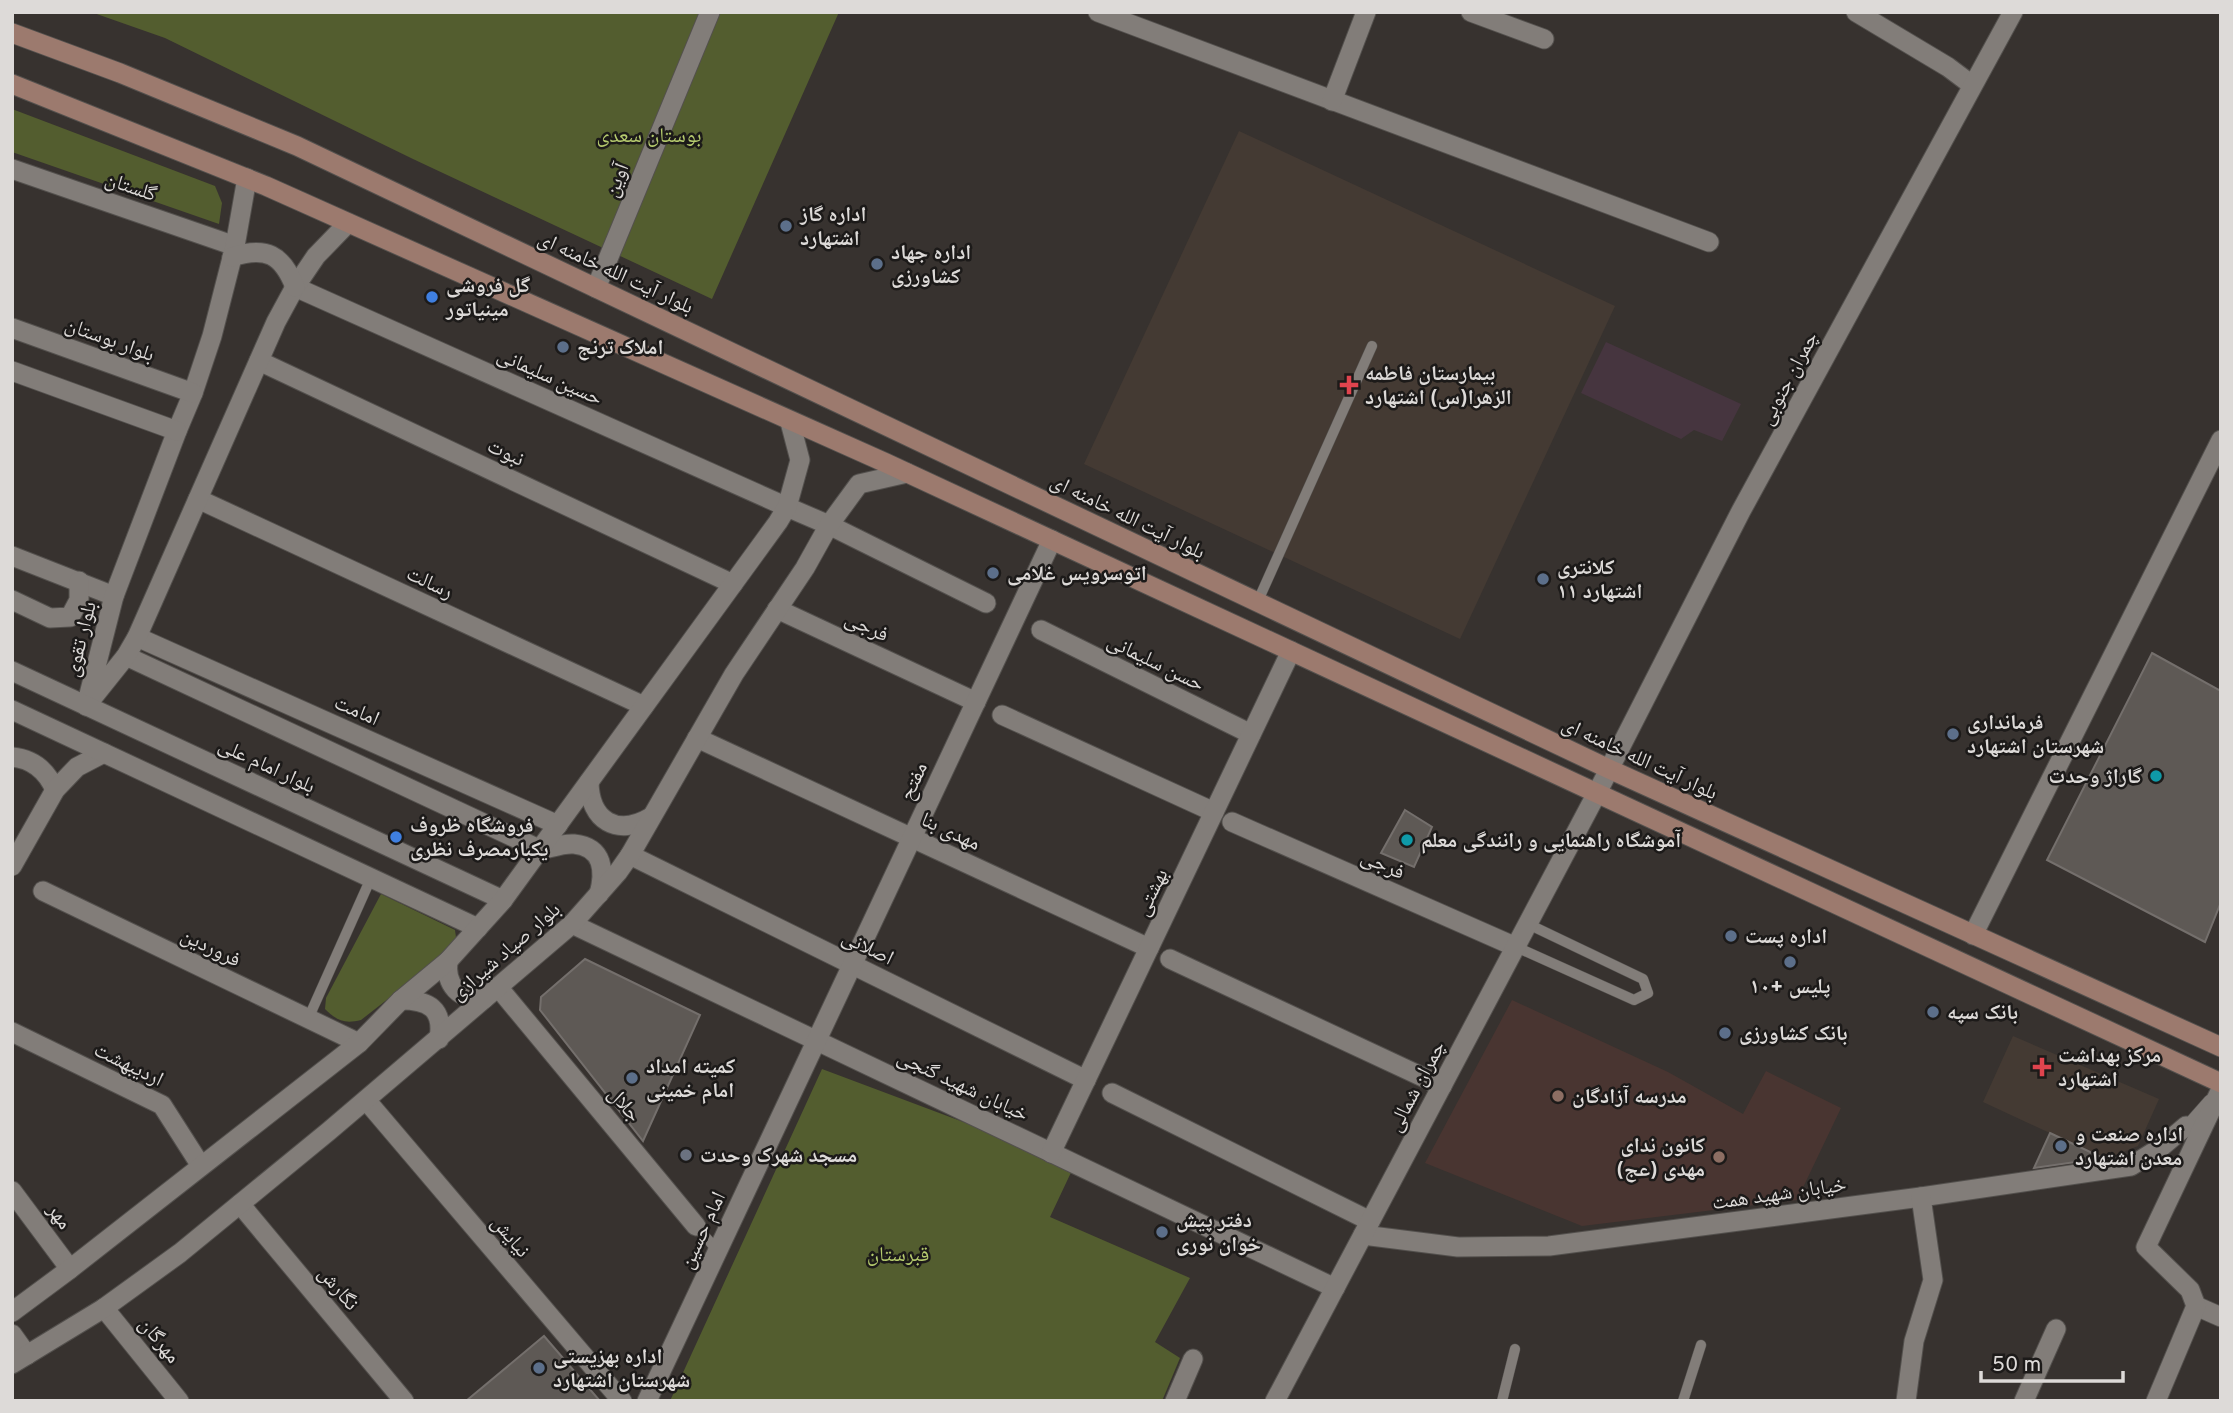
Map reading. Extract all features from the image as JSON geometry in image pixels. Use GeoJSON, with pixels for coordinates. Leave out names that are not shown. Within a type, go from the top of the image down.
{"type":"FeatureCollection","features":[{"type":"Feature","properties":{"kind":"main road","name":"بلوار آیت الله خامنه ای"},"geometry":{"type":"LineString","coordinates":[[12,33],[120,73],[296,146],[1609,769],[2221,1047]]}},
{"type":"Feature","properties":{"kind":"main road"},"geometry":{"type":"LineString","coordinates":[[12,83],[247,178],[908,473],[2221,1086]]}},
{"type":"Feature","properties":{"kind":"street","name":"آوین"},"geometry":{"type":"LineString","coordinates":[[596,288],[710,12]]}},
{"type":"Feature","properties":{"kind":"street"},"geometry":{"type":"LineString","coordinates":[[1098,12],[1709,242]]}},
{"type":"Feature","properties":{"kind":"street"},"geometry":{"type":"LineString","coordinates":[[1332,101],[1366,12]]}},
{"type":"Feature","properties":{"kind":"street"},"geometry":{"type":"LineString","coordinates":[[1472,12],[1544,39]]}},
{"type":"Feature","properties":{"kind":"street"},"geometry":{"type":"LineString","coordinates":[[1856,12],[1948,67],[1972,85]]}},
{"type":"Feature","properties":{"kind":"street","name":"چمران جنوبی"},"geometry":{"type":"LineString","coordinates":[[1597,793],[1741,511],[2013,12]]}},
{"type":"Feature","properties":{"kind":"street","name":"گلستان"},"geometry":{"type":"LineString","coordinates":[[12,169],[233,251]]}},
{"type":"Feature","properties":{"kind":"street","name":"بلوار تقوی"},"geometry":{"type":"LineString","coordinates":[[86,706],[114,596],[193,393],[212,336],[233,251],[247,178]]}},
{"type":"Feature","properties":{"kind":"street","name":"بلوار تقوی"},"geometry":{"type":"LineString","coordinates":[[86,706],[126,656],[137,637],[276,322],[316,256],[348,223]]}},
{"type":"Feature","properties":{"kind":"street"},"geometry":{"type":"LineString","coordinates":[[233,251],[251,250],[272,255],[288,268],[295,287]]}},
{"type":"Feature","properties":{"kind":"street","name":"حسین سلیمانی"},"geometry":{"type":"LineString","coordinates":[[295,287],[829,525]]}},
{"type":"Feature","properties":{"kind":"street","name":"بلوار بوستان"},"geometry":{"type":"LineString","coordinates":[[12,328],[193,393]]}},
{"type":"Feature","properties":{"kind":"street","name":"نبوت"},"geometry":{"type":"LineString","coordinates":[[259,361],[733,584]]}},
{"type":"Feature","properties":{"kind":"street"},"geometry":{"type":"LineString","coordinates":[[12,371],[177,431]]}},
{"type":"Feature","properties":{"kind":"street","name":"بلوار صیاد شیرازی"},"geometry":{"type":"LineString","coordinates":[[12,1312],[71,1269],[359,1043],[401,1000],[448,961],[503,900],[787,506],[800,460],[790,422]]}},
{"type":"Feature","properties":{"kind":"street"},"geometry":{"type":"LineString","coordinates":[[1973,935],[2221,440]]}},
{"type":"Feature","properties":{"kind":"street","name":"بلوار صیاد شیرازی"},"geometry":{"type":"LineString","coordinates":[[19,1360],[104,1308],[180,1253],[439,1039],[572,924],[630,855],[734,674],[805,568],[829,525],[859,484],[908,473]]}},
{"type":"Feature","properties":{"kind":"street","name":"رسالت"},"geometry":{"type":"LineString","coordinates":[[198,499],[644,706]]}},
{"type":"Feature","properties":{"kind":"street"},"geometry":{"type":"LineString","coordinates":[[829,525],[986,603]]}},
{"type":"Feature","properties":{"kind":"street","name":"مفتح"},"geometry":{"type":"LineString","coordinates":[[816,1040],[1052,540]]}},
{"type":"Feature","properties":{"kind":"street"},"geometry":{"type":"LineString","coordinates":[[12,556],[114,596]]}},
{"type":"Feature","properties":{"kind":"street"},"geometry":{"type":"LineString","coordinates":[[12,600],[50,618],[70,617],[79,600],[79,581]]}},
{"type":"Feature","properties":{"kind":"street","name":"فرجی"},"geometry":{"type":"LineString","coordinates":[[777,609],[975,702]]}},
{"type":"Feature","properties":{"kind":"street","name":"حسن سلیمانی"},"geometry":{"type":"LineString","coordinates":[[1041,630],[1251,734]]}},
{"type":"Feature","properties":{"kind":"street","name":"امامت"},"geometry":{"type":"LineString","coordinates":[[137,637],[558,825]]}},
{"type":"Feature","properties":{"kind":"street","name":"بهشتی"},"geometry":{"type":"LineString","coordinates":[[1051,1153],[1291,651]]}},
{"type":"Feature","properties":{"kind":"street"},"geometry":{"type":"LineString","coordinates":[[126,656],[541,850],[575,844],[591,850],[601,862],[604,876],[598,895]]}},
{"type":"Feature","properties":{"kind":"street","name":"بلوار امام علی"},"geometry":{"type":"LineString","coordinates":[[12,671],[503,900]]}},
{"type":"Feature","properties":{"kind":"street"},"geometry":{"type":"LineString","coordinates":[[13,713],[478,928]]}},
{"type":"Feature","properties":{"kind":"street"},"geometry":{"type":"LineString","coordinates":[[1002,715],[1214,813]]}},
{"type":"Feature","properties":{"kind":"street","name":"مهدی بنا"},"geometry":{"type":"LineString","coordinates":[[697,738],[1149,948]]}},
{"type":"Feature","properties":{"kind":"street"},"geometry":{"type":"LineString","coordinates":[[12,866],[55,790],[78,767],[104,753]]}},
{"type":"Feature","properties":{"kind":"street"},"geometry":{"type":"LineString","coordinates":[[12,757],[40,766],[55,790]]}},
{"type":"Feature","properties":{"kind":"street"},"geometry":{"type":"LineString","coordinates":[[589,782],[590,798],[596,812],[607,822],[622,827],[638,825],[651,817]]}},
{"type":"Feature","properties":{"kind":"street","name":"چمران شمالی"},"geometry":{"type":"LineString","coordinates":[[1275,1401],[1597,793]]}},
{"type":"Feature","properties":{"kind":"street","name":"فرجی"},"geometry":{"type":"LineString","coordinates":[[1232,822],[1516,947]]}},
{"type":"Feature","properties":{"kind":"street","name":"اصلانی"},"geometry":{"type":"LineString","coordinates":[[630,855],[1086,1080]]}},
{"type":"Feature","properties":{"kind":"street","name":"فروردین"},"geometry":{"type":"LineString","coordinates":[[43,891],[359,1043]]}},
{"type":"Feature","properties":{"kind":"street","name":"خیابان شهید گنجی"},"geometry":{"type":"LineString","coordinates":[[572,924],[1335,1288]]}},
{"type":"Feature","properties":{"kind":"street"},"geometry":{"type":"LineString","coordinates":[[1170,959],[1442,1086]]}},
{"type":"Feature","properties":{"kind":"street"},"geometry":{"type":"LineString","coordinates":[[448,961],[446,971],[449,981],[463,996],[473,999],[491,993]]}},
{"type":"Feature","properties":{"kind":"street","name":"جلال"},"geometry":{"type":"LineString","coordinates":[[491,993],[696,1226]]}},
{"type":"Feature","properties":{"kind":"street"},"geometry":{"type":"LineString","coordinates":[[401,1000],[425,1003],[436,1012],[442,1023],[439,1039]]}},
{"type":"Feature","properties":{"kind":"street","name":"اردیبهشت"},"geometry":{"type":"LineString","coordinates":[[12,1032],[162,1105],[201,1166]]}},
{"type":"Feature","properties":{"kind":"street","name":"امام حسین"},"geometry":{"type":"LineString","coordinates":[[647,1401],[816,1040]]}},
{"type":"Feature","properties":{"kind":"street"},"geometry":{"type":"LineString","coordinates":[[2156,1401],[2196,1306],[2190,1290],[2146,1247],[2221,1086]]}},
{"type":"Feature","properties":{"kind":"street"},"geometry":{"type":"LineString","coordinates":[[1112,1093],[1367,1228]]}},
{"type":"Feature","properties":{"kind":"street","name":"نیایش"},"geometry":{"type":"LineString","coordinates":[[366,1100],[622,1401]]}},
{"type":"Feature","properties":{"kind":"street","name":"خیابان شهید همت"},"geometry":{"type":"LineString","coordinates":[[1367,1228],[1458,1247],[1549,1246],[1921,1197],[2131,1166],[2160,1148],[2186,1126]]}},
{"type":"Feature","properties":{"kind":"street","name":"مهر"},"geometry":{"type":"LineString","coordinates":[[12,1191],[71,1269]]}},
{"type":"Feature","properties":{"kind":"street"},"geometry":{"type":"LineString","coordinates":[[1906,1401],[1914,1341],[1933,1280],[1921,1197]]}},
{"type":"Feature","properties":{"kind":"street","name":"نگارش"},"geometry":{"type":"LineString","coordinates":[[240,1204],[404,1401]]}},
{"type":"Feature","properties":{"kind":"street"},"geometry":{"type":"LineString","coordinates":[[2196,1306],[2221,1317]]}},
{"type":"Feature","properties":{"kind":"street","name":"مهرگان"},"geometry":{"type":"LineString","coordinates":[[104,1308],[180,1401]]}},
{"type":"Feature","properties":{"kind":"street"},"geometry":{"type":"LineString","coordinates":[[2024,1401],[2056,1329]]}},
{"type":"Feature","properties":{"kind":"street"},"geometry":{"type":"LineString","coordinates":[[12,1334],[19,1360]]}},
{"type":"Feature","properties":{"kind":"street"},"geometry":{"type":"LineString","coordinates":[[1175,1401],[1193,1359]]}},
{"type":"Feature","properties":{"kind":"lane"},"geometry":{"type":"LineString","coordinates":[[1257,604],[1372,346]]}},
{"type":"Feature","properties":{"kind":"lane"},"geometry":{"type":"LineString","coordinates":[[308,1020],[371,878]]}},
{"type":"Feature","properties":{"kind":"lane"},"geometry":{"type":"LineString","coordinates":[[1516,947],[1634,1000],[1648,993],[1643,979],[1528,924]]}},
{"type":"Feature","properties":{"kind":"lane"},"geometry":{"type":"LineString","coordinates":[[2186,1126],[2221,1086]]}},
{"type":"Feature","properties":{"kind":"lane","name":"جلال"},"geometry":{"type":"LineString","coordinates":[[696,1226],[718,1250]]}},
{"type":"Feature","properties":{"kind":"lane"},"geometry":{"type":"LineString","coordinates":[[1683,1401],[1701,1345]]}},
{"type":"Feature","properties":{"kind":"lane"},"geometry":{"type":"LineString","coordinates":[[1502,1401],[1515,1349]]}},
{"type":"Feature","properties":{"kind":"shaded area","name":"بیمارستان فاطمه الزهرا(س) اشتهارد"},"geometry":{"type":"Polygon","coordinates":[[[1239,131],[1615,306],[1460,639],[1084,464],[1239,131]]]}},
{"type":"Feature","properties":{"kind":"shaded area"},"geometry":{"type":"Polygon","coordinates":[[[1606,342],[1741,404],[1722,441],[1694,430],[1681,439],[1581,393],[1606,342]]]}},
{"type":"Feature","properties":{"kind":"shaded area"},"geometry":{"type":"Polygon","coordinates":[[[1512,1000],[1668,1072],[1743,1114],[1766,1071],[1841,1108],[1797,1200],[1582,1226],[1425,1163],[1512,1000]]]}},
{"type":"Feature","properties":{"kind":"shaded area","name":"مرکز بهداشت اشتهارد"},"geometry":{"type":"Polygon","coordinates":[[[2013,1036],[2159,1099],[2138,1146],[2106,1159],[1983,1102],[2013,1036]]]}},
{"type":"Feature","properties":{"kind":"green space","name":"بوستان سعدی"},"geometry":{"type":"Polygon","coordinates":[[[91,12],[839,12],[712,299],[413,159],[165,38],[91,12]]]}},
{"type":"Feature","properties":{"kind":"green space"},"geometry":{"type":"Polygon","coordinates":[[[12,109],[215,186],[222,203],[219,224],[12,152],[12,109]]]}},
{"type":"Feature","properties":{"kind":"green space"},"geometry":{"type":"Polygon","coordinates":[[[381,894],[455,930],[457,945],[361,1020],[342,1020],[325,1009],[326,998],[381,894]]]}},
{"type":"Feature","properties":{"kind":"green space","name":"قبرستان"},"geometry":{"type":"Polygon","coordinates":[[[822,1069],[1075,1164],[1050,1217],[1190,1278],[1155,1342],[1180,1358],[1162,1401],[670,1401],[822,1069]]]}},
{"type":"Feature","properties":{"kind":"building","name":"گاراژ وحدت"},"geometry":{"type":"Polygon","coordinates":[[[2152,653],[2221,691],[2221,902],[2205,942],[2047,860],[2152,653]]]}},
{"type":"Feature","properties":{"kind":"building","name":"آموشگاه راهنمایی و رانندگی معلم"},"geometry":{"type":"Polygon","coordinates":[[[1405,810],[1432,827],[1414,867],[1381,853],[1405,810]]]}},
{"type":"Feature","properties":{"kind":"building","name":"کمیته امداد امام خمینی"},"geometry":{"type":"Polygon","coordinates":[[[585,959],[700,1015],[643,1141],[540,1010],[541,997],[585,959]]]}},
{"type":"Feature","properties":{"kind":"building","name":"اداره صنعت و معدن اشتهارد"},"geometry":{"type":"Polygon","coordinates":[[[2050,1133],[2103,1158],[2034,1168],[2050,1133]]]}},
{"type":"Feature","properties":{"kind":"building","name":"اداره بهزیستی شهرستان اشتهارد"},"geometry":{"type":"Polygon","coordinates":[[[544,1336],[600,1401],[466,1401],[544,1336]]]}},
{"type":"Feature","properties":{"kind":"place","name":"اداره گاز اشتهارد"},"geometry":{"type":"Point","coordinates":[786,226]}},
{"type":"Feature","properties":{"kind":"place","name":"اداره جهاد کشاورزی"},"geometry":{"type":"Point","coordinates":[877,264]}},
{"type":"Feature","properties":{"kind":"place","name":"گل فروشی مینیاتور"},"geometry":{"type":"Point","coordinates":[432,297]}},
{"type":"Feature","properties":{"kind":"place","name":"املاک ترنج"},"geometry":{"type":"Point","coordinates":[563,347]}},
{"type":"Feature","properties":{"kind":"place","name":"بیمارستان فاطمه الزهرا(س) اشتهارد"},"geometry":{"type":"Point","coordinates":[1349,385]}},
{"type":"Feature","properties":{"kind":"place","name":"اتوسرویس غلامی"},"geometry":{"type":"Point","coordinates":[993,573]}},
{"type":"Feature","properties":{"kind":"place","name":"کلانتری ۱۱ اشتهارد"},"geometry":{"type":"Point","coordinates":[1543,579]}},
{"type":"Feature","properties":{"kind":"place","name":"فرمانداری شهرستان اشتهارد"},"geometry":{"type":"Point","coordinates":[1953,734]}},
{"type":"Feature","properties":{"kind":"place","name":"گاراژ وحدت"},"geometry":{"type":"Point","coordinates":[2156,776]}},
{"type":"Feature","properties":{"kind":"place","name":"فروشگاه ظروف یکبارمصرف نظری"},"geometry":{"type":"Point","coordinates":[396,837]}},
{"type":"Feature","properties":{"kind":"place","name":"آموشگاه راهنمایی و رانندگی معلم"},"geometry":{"type":"Point","coordinates":[1407,840]}},
{"type":"Feature","properties":{"kind":"place","name":"اداره پست"},"geometry":{"type":"Point","coordinates":[1731,936]}},
{"type":"Feature","properties":{"kind":"place","name":"پلیس +۱۰"},"geometry":{"type":"Point","coordinates":[1790,962]}},
{"type":"Feature","properties":{"kind":"place","name":"بانک سپه"},"geometry":{"type":"Point","coordinates":[1933,1012]}},
{"type":"Feature","properties":{"kind":"place","name":"بانک کشاورزی"},"geometry":{"type":"Point","coordinates":[1725,1033]}},
{"type":"Feature","properties":{"kind":"place","name":"مرکز بهداشت اشتهارد"},"geometry":{"type":"Point","coordinates":[2042,1067]}},
{"type":"Feature","properties":{"kind":"place","name":"کمیته امداد امام خمینی"},"geometry":{"type":"Point","coordinates":[632,1078]}},
{"type":"Feature","properties":{"kind":"place","name":"مدرسه آزادگان"},"geometry":{"type":"Point","coordinates":[1558,1096]}},
{"type":"Feature","properties":{"kind":"place","name":"اداره صنعت و معدن اشتهارد"},"geometry":{"type":"Point","coordinates":[2061,1146]}},
{"type":"Feature","properties":{"kind":"place","name":"مسجد شهرک وحدت"},"geometry":{"type":"Point","coordinates":[686,1155]}},
{"type":"Feature","properties":{"kind":"place","name":"کانون ندای مهدی (عج)"},"geometry":{"type":"Point","coordinates":[1719,1157]}},
{"type":"Feature","properties":{"kind":"place","name":"دفتر پیش خوان نوری"},"geometry":{"type":"Point","coordinates":[1162,1232]}},
{"type":"Feature","properties":{"kind":"place","name":"اداره بهزیستی شهرستان اشتهارد"},"geometry":{"type":"Point","coordinates":[539,1368]}}]}
